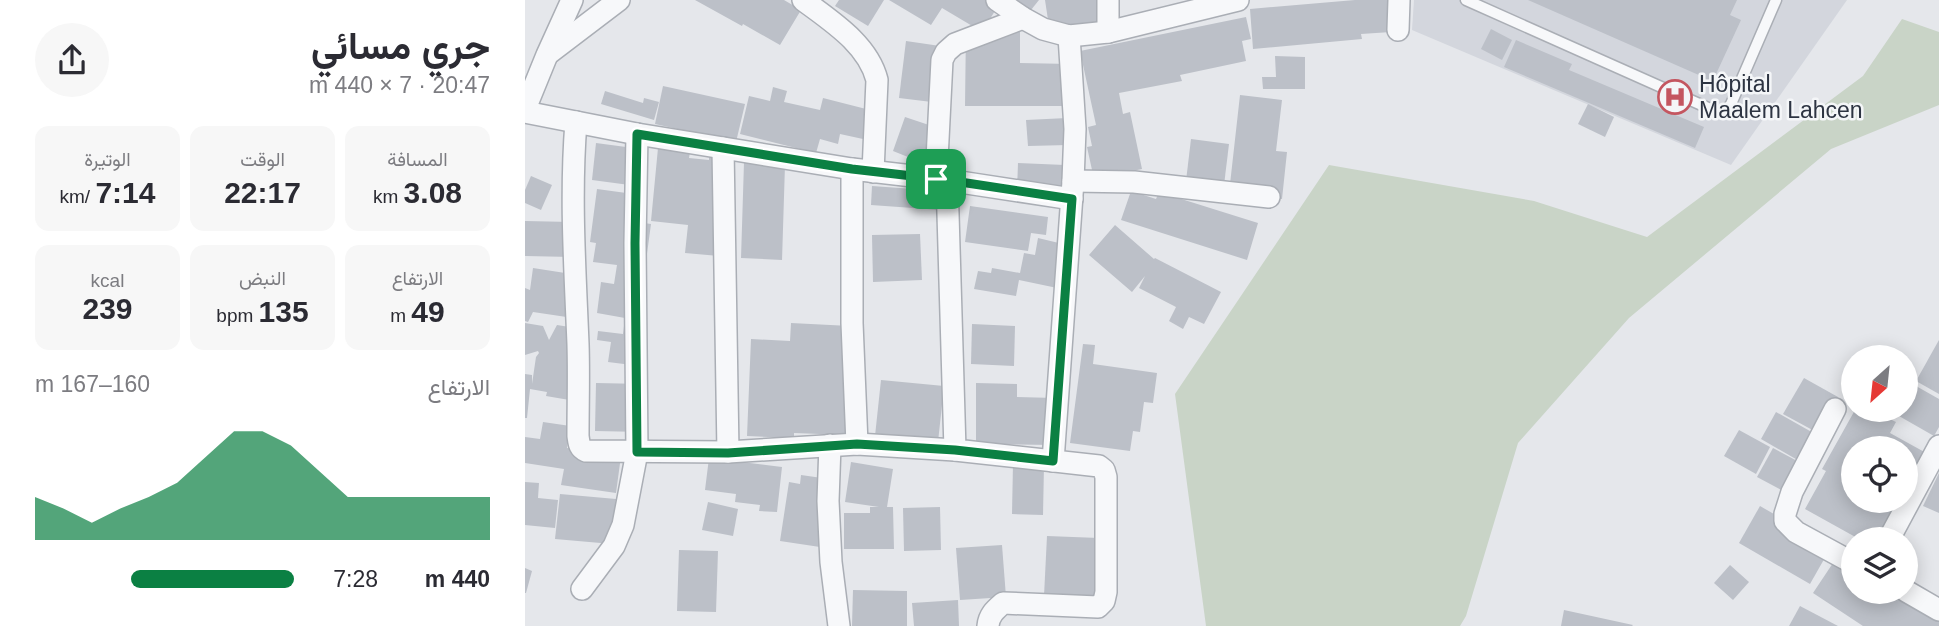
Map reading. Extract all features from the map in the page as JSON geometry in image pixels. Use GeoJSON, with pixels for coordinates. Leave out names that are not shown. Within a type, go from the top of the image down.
{"type":"FeatureCollection","features":[{"type":"Feature","properties":{"kind":"street"},"geometry":{"type":"LineString","coordinates":[[572,0],[525,111],[637,134],[862,171],[1072,190],[1135,182],[1269,197]]}},
{"type":"Feature","properties":{"kind":"street"},"geometry":{"type":"LineString","coordinates":[[547,55],[619,0]]}},
{"type":"Feature","properties":{"kind":"street"},"geometry":{"type":"LineString","coordinates":[[803,0],[860,46],[874,69],[877,80],[862,171],[852,323],[857,444]]}},
{"type":"Feature","properties":{"kind":"street"},"geometry":{"type":"LineString","coordinates":[[997,0],[1043,29],[1069,36],[1108,32],[1237,0]]}},
{"type":"Feature","properties":{"kind":"street"},"geometry":{"type":"LineString","coordinates":[[1108,0],[1108,32]]}},
{"type":"Feature","properties":{"kind":"street"},"geometry":{"type":"LineString","coordinates":[[1398,30],[1399,0]]}},
{"type":"Feature","properties":{"kind":"street"},"geometry":{"type":"LineString","coordinates":[[955,450],[941,180],[942,60],[955,44],[1023,18]]}},
{"type":"Feature","properties":{"kind":"street"},"geometry":{"type":"LineString","coordinates":[[1053,461],[1075,130],[1069,36]]}},
{"type":"Feature","properties":{"kind":"street"},"geometry":{"type":"LineString","coordinates":[[576,122],[572,192],[579,444],[582,449],[728,453],[857,444],[955,450],[1099,466],[1106,477],[1104,601],[1098,607],[1003,603],[988,619],[988,626]]}},
{"type":"Feature","properties":{"kind":"street"},"geometry":{"type":"LineString","coordinates":[[582,589],[614,546],[623,525],[637,452],[637,134]]}},
{"type":"Feature","properties":{"kind":"street"},"geometry":{"type":"LineString","coordinates":[[723,148],[728,453]]}},
{"type":"Feature","properties":{"kind":"street"},"geometry":{"type":"LineString","coordinates":[[1835,410],[1792,492],[1785,521],[1796,532],[1841,556]]}},
{"type":"Feature","properties":{"kind":"street"},"geometry":{"type":"LineString","coordinates":[[830,445],[828,501],[831,562],[839,626]]}},
{"type":"Feature","properties":{"kind":"street"},"geometry":{"type":"LineString","coordinates":[[1895,527],[1939,446]]}},
{"type":"Feature","properties":{"kind":"street"},"geometry":{"type":"LineString","coordinates":[[1918,599],[1939,610]]}},
{"type":"Feature","properties":{"kind":"lane"},"geometry":{"type":"LineString","coordinates":[[1466,0],[1721,112],[1727,110],[1731,104],[1776,0]]}},
{"type":"Feature","properties":{"kind":"shaded area","name":"Hôpital Maalem Lahcen"},"geometry":{"type":"Polygon","coordinates":[[[1414,0],[1847,0],[1731,165],[1412,30],[1414,0]]]}},
{"type":"Feature","properties":{"kind":"shaded area"},"geometry":{"type":"Polygon","coordinates":[[[1902,19],[1939,32],[1939,105],[1831,149],[1629,318],[1518,443],[1466,616],[1460,626],[1206,626],[1175,394],[1329,165],[1534,201],[1647,237],[1863,76],[1902,19]]]}},
{"type":"Feature","properties":{"kind":"building"},"geometry":{"type":"Polygon","coordinates":[[[695,0],[784,0],[801,10],[780,45],[695,0]]]}},
{"type":"Feature","properties":{"kind":"building"},"geometry":{"type":"Polygon","coordinates":[[[839,0],[884,0],[868,26],[835,6],[839,0]]]}},
{"type":"Feature","properties":{"kind":"building"},"geometry":{"type":"Polygon","coordinates":[[[889,0],[987,0],[998,6],[985,27],[1020,27],[1020,63],[1071,64],[1071,106],[965,106],[966,27],[974,27],[942,8],[931,25],[889,0]]]}},
{"type":"Feature","properties":{"kind":"building"},"geometry":{"type":"Polygon","coordinates":[[[1017,0],[1039,0],[1031,10],[1017,0]]]}},
{"type":"Feature","properties":{"kind":"building"},"geometry":{"type":"Polygon","coordinates":[[[1045,0],[1109,0],[1112,24],[1050,33],[1045,0]]]}},
{"type":"Feature","properties":{"kind":"building"},"geometry":{"type":"Polygon","coordinates":[[[1355,0],[1388,0],[1391,32],[1361,34],[1362,39],[1253,49],[1250,9],[1355,0]]]}},
{"type":"Feature","properties":{"kind":"building"},"geometry":{"type":"Polygon","coordinates":[[[1528,0],[1737,0],[1730,15],[1741,20],[1711,85],[1699,79],[1701,76],[1528,0]]]}},
{"type":"Feature","properties":{"kind":"building"},"geometry":{"type":"Polygon","coordinates":[[[1246,17],[1251,39],[1242,41],[1246,61],[1180,75],[1182,81],[1119,93],[1123,114],[1130,112],[1142,169],[1094,179],[1087,147],[1092,146],[1088,127],[1096,125],[1080,51],[1246,17]]]}},
{"type":"Feature","properties":{"kind":"building"},"geometry":{"type":"Polygon","coordinates":[[[1491,29],[1512,40],[1502,60],[1481,49],[1491,29]]]}},
{"type":"Feature","properties":{"kind":"building"},"geometry":{"type":"Polygon","coordinates":[[[1516,40],[1572,64],[1569,70],[1704,127],[1695,148],[1504,67],[1516,40]]]}},
{"type":"Feature","properties":{"kind":"building"},"geometry":{"type":"Polygon","coordinates":[[[906,41],[947,47],[940,103],[899,98],[906,41]]]}},
{"type":"Feature","properties":{"kind":"building"},"geometry":{"type":"Polygon","coordinates":[[[1275,56],[1305,57],[1305,89],[1263,89],[1262,77],[1276,77],[1275,56]]]}},
{"type":"Feature","properties":{"kind":"building"},"geometry":{"type":"Polygon","coordinates":[[[663,86],[745,104],[736,142],[655,124],[663,86]]]}},
{"type":"Feature","properties":{"kind":"building"},"geometry":{"type":"Polygon","coordinates":[[[773,87],[787,91],[784,102],[820,110],[823,98],[870,110],[863,139],[840,134],[838,144],[820,139],[816,153],[740,134],[749,96],[770,101],[773,87]]]}},
{"type":"Feature","properties":{"kind":"building"},"geometry":{"type":"Polygon","coordinates":[[[605,91],[643,103],[644,98],[659,102],[654,120],[601,104],[605,91]]]}},
{"type":"Feature","properties":{"kind":"building"},"geometry":{"type":"Polygon","coordinates":[[[1240,95],[1282,100],[1276,151],[1287,152],[1282,199],[1229,193],[1240,95]]]}},
{"type":"Feature","properties":{"kind":"building"},"geometry":{"type":"Polygon","coordinates":[[[1588,104],[1614,117],[1605,137],[1578,124],[1588,104]]]}},
{"type":"Feature","properties":{"kind":"building"},"geometry":{"type":"Polygon","coordinates":[[[905,117],[938,128],[922,174],[904,168],[908,157],[893,151],[905,117]]]}},
{"type":"Feature","properties":{"kind":"building"},"geometry":{"type":"Polygon","coordinates":[[[1067,118],[1068,145],[1028,146],[1026,120],[1067,118]]]}},
{"type":"Feature","properties":{"kind":"building"},"geometry":{"type":"Polygon","coordinates":[[[1191,139],[1229,144],[1224,185],[1186,181],[1191,139]]]}},
{"type":"Feature","properties":{"kind":"building"},"geometry":{"type":"Polygon","coordinates":[[[596,143],[641,149],[637,186],[592,180],[596,143]]]}},
{"type":"Feature","properties":{"kind":"building"},"geometry":{"type":"Polygon","coordinates":[[[658,148],[690,152],[689,158],[709,160],[709,153],[729,155],[719,256],[685,253],[688,225],[651,221],[658,148]]]}},
{"type":"Feature","properties":{"kind":"building"},"geometry":{"type":"Polygon","coordinates":[[[744,162],[785,164],[782,260],[741,258],[744,162]]]}},
{"type":"Feature","properties":{"kind":"building"},"geometry":{"type":"Polygon","coordinates":[[[1018,163],[1065,165],[1063,193],[1017,191],[1018,163]]]}},
{"type":"Feature","properties":{"kind":"building"},"geometry":{"type":"Polygon","coordinates":[[[531,176],[552,185],[541,210],[525,203],[525,190],[531,176]]]}},
{"type":"Feature","properties":{"kind":"building"},"geometry":{"type":"Polygon","coordinates":[[[872,186],[942,191],[941,210],[871,205],[872,186]]]}},
{"type":"Feature","properties":{"kind":"building"},"geometry":{"type":"Polygon","coordinates":[[[597,189],[641,195],[637,222],[651,224],[632,365],[608,362],[611,342],[597,340],[598,331],[623,334],[625,318],[597,313],[601,282],[614,284],[617,265],[593,262],[596,243],[590,242],[597,189]]]}},
{"type":"Feature","properties":{"kind":"building"},"geometry":{"type":"Polygon","coordinates":[[[1131,191],[1156,199],[1159,192],[1258,223],[1247,260],[1121,220],[1131,191]]]}},
{"type":"Feature","properties":{"kind":"building"},"geometry":{"type":"Polygon","coordinates":[[[970,206],[1048,217],[1046,235],[1031,233],[1028,251],[965,242],[970,206]]]}},
{"type":"Feature","properties":{"kind":"building"},"geometry":{"type":"Polygon","coordinates":[[[525,221],[572,222],[572,257],[525,256],[525,221]]]}},
{"type":"Feature","properties":{"kind":"building"},"geometry":{"type":"Polygon","coordinates":[[[1115,225],[1154,259],[1221,292],[1204,324],[1189,317],[1183,329],[1169,321],[1176,307],[1139,288],[1145,276],[1132,292],[1089,255],[1115,225]]]}},
{"type":"Feature","properties":{"kind":"building"},"geometry":{"type":"Polygon","coordinates":[[[920,234],[922,280],[873,282],[872,235],[920,234]]]}},
{"type":"Feature","properties":{"kind":"building"},"geometry":{"type":"Polygon","coordinates":[[[1038,238],[1063,244],[1062,289],[1019,280],[1016,296],[974,289],[978,271],[991,273],[992,268],[1020,273],[1024,253],[1035,255],[1038,238]]]}},
{"type":"Feature","properties":{"kind":"building"},"geometry":{"type":"Polygon","coordinates":[[[533,268],[578,275],[580,319],[533,312],[528,322],[525,321],[525,288],[530,290],[533,268]]]}},
{"type":"Feature","properties":{"kind":"building"},"geometry":{"type":"Polygon","coordinates":[[[525,323],[543,326],[549,340],[557,325],[576,328],[581,402],[546,396],[547,392],[530,389],[525,418],[525,374],[532,375],[532,384],[539,353],[538,351],[525,355],[525,323]]]}},
{"type":"Feature","properties":{"kind":"building"},"geometry":{"type":"Polygon","coordinates":[[[791,323],[850,326],[845,435],[794,433],[794,438],[747,436],[751,339],[790,341],[791,323]]]}},
{"type":"Feature","properties":{"kind":"building"},"geometry":{"type":"Polygon","coordinates":[[[972,324],[1015,326],[1014,366],[971,364],[972,324]]]}},
{"type":"Feature","properties":{"kind":"building"},"geometry":{"type":"Polygon","coordinates":[[[1939,340],[1939,394],[1918,382],[1939,340]]]}},
{"type":"Feature","properties":{"kind":"building"},"geometry":{"type":"Polygon","coordinates":[[[1083,344],[1095,345],[1093,364],[1157,373],[1153,403],[1144,402],[1140,432],[1133,431],[1130,451],[1070,443],[1083,344]]]}},
{"type":"Feature","properties":{"kind":"building"},"geometry":{"type":"Polygon","coordinates":[[[1804,378],[1838,397],[1818,433],[1783,414],[1804,378]]]}},
{"type":"Feature","properties":{"kind":"building"},"geometry":{"type":"Polygon","coordinates":[[[881,380],[944,386],[938,442],[875,436],[881,380]]]}},
{"type":"Feature","properties":{"kind":"building"},"geometry":{"type":"Polygon","coordinates":[[[596,383],[644,384],[643,432],[595,431],[596,383]]]}},
{"type":"Feature","properties":{"kind":"building"},"geometry":{"type":"Polygon","coordinates":[[[976,383],[1017,384],[1017,397],[1055,398],[1055,445],[976,444],[976,383]]]}},
{"type":"Feature","properties":{"kind":"building"},"geometry":{"type":"Polygon","coordinates":[[[1918,387],[1939,399],[1939,427],[1934,436],[1910,422],[1918,422],[1918,387]]]}},
{"type":"Feature","properties":{"kind":"building"},"geometry":{"type":"Polygon","coordinates":[[[1776,412],[1817,435],[1801,462],[1761,439],[1776,412]]]}},
{"type":"Feature","properties":{"kind":"building"},"geometry":{"type":"Polygon","coordinates":[[[543,422],[584,428],[568,439],[567,448],[621,456],[616,493],[561,485],[564,469],[525,463],[525,437],[540,439],[543,422]]]}},
{"type":"Feature","properties":{"kind":"building"},"geometry":{"type":"Polygon","coordinates":[[[1848,422],[1896,422],[1890,433],[1895,436],[1841,436],[1841,513],[1895,513],[1887,527],[1841,529],[1805,509],[1826,471],[1822,469],[1848,422]]]}},
{"type":"Feature","properties":{"kind":"building"},"geometry":{"type":"Polygon","coordinates":[[[1739,430],[1770,447],[1756,474],[1724,456],[1739,430]]]}},
{"type":"Feature","properties":{"kind":"building"},"geometry":{"type":"Polygon","coordinates":[[[1773,448],[1801,463],[1785,492],[1757,477],[1773,448]]]}},
{"type":"Feature","properties":{"kind":"building"},"geometry":{"type":"Polygon","coordinates":[[[1918,448],[1928,454],[1918,472],[1918,448]]]}},
{"type":"Feature","properties":{"kind":"building"},"geometry":{"type":"Polygon","coordinates":[[[709,458],[782,467],[777,512],[759,511],[760,505],[735,502],[736,494],[705,490],[709,458]]]}},
{"type":"Feature","properties":{"kind":"building"},"geometry":{"type":"Polygon","coordinates":[[[851,462],[893,469],[887,507],[893,507],[894,549],[844,549],[844,513],[870,513],[870,507],[879,507],[845,502],[851,462]]]}},
{"type":"Feature","properties":{"kind":"building"},"geometry":{"type":"Polygon","coordinates":[[[1013,464],[1044,465],[1043,515],[1012,514],[1013,464]]]}},
{"type":"Feature","properties":{"kind":"building"},"geometry":{"type":"Polygon","coordinates":[[[1939,473],[1939,513],[1923,506],[1939,473]]]}},
{"type":"Feature","properties":{"kind":"building"},"geometry":{"type":"Polygon","coordinates":[[[801,475],[829,479],[820,547],[780,541],[789,482],[800,484],[801,475]]]}},
{"type":"Feature","properties":{"kind":"building"},"geometry":{"type":"Polygon","coordinates":[[[525,482],[539,483],[538,498],[558,500],[555,528],[525,525],[525,482]]]}},
{"type":"Feature","properties":{"kind":"building"},"geometry":{"type":"Polygon","coordinates":[[[560,494],[616,499],[612,544],[555,539],[560,494]]]}},
{"type":"Feature","properties":{"kind":"building"},"geometry":{"type":"Polygon","coordinates":[[[708,502],[738,509],[733,536],[702,530],[708,502]]]}},
{"type":"Feature","properties":{"kind":"building"},"geometry":{"type":"Polygon","coordinates":[[[1760,506],[1831,547],[1810,584],[1739,543],[1760,506]]]}},
{"type":"Feature","properties":{"kind":"building"},"geometry":{"type":"Polygon","coordinates":[[[940,507],[941,550],[904,551],[903,508],[940,507]]]}},
{"type":"Feature","properties":{"kind":"building"},"geometry":{"type":"Polygon","coordinates":[[[1047,536],[1099,538],[1096,598],[1044,596],[1047,536]]]}},
{"type":"Feature","properties":{"kind":"building"},"geometry":{"type":"Polygon","coordinates":[[[1002,545],[1006,597],[960,600],[956,548],[1002,545]]]}},
{"type":"Feature","properties":{"kind":"building"},"geometry":{"type":"Polygon","coordinates":[[[679,550],[718,551],[716,612],[677,611],[679,550]]]}},
{"type":"Feature","properties":{"kind":"building"},"geometry":{"type":"Polygon","coordinates":[[[1839,554],[1841,604],[1913,604],[1939,621],[1939,626],[1863,626],[1813,593],[1839,554]]]}},
{"type":"Feature","properties":{"kind":"building"},"geometry":{"type":"Polygon","coordinates":[[[1730,565],[1749,582],[1733,600],[1714,583],[1730,565]]]}},
{"type":"Feature","properties":{"kind":"building"},"geometry":{"type":"Polygon","coordinates":[[[525,568],[532,571],[526,593],[525,593],[525,568]]]}},
{"type":"Feature","properties":{"kind":"building"},"geometry":{"type":"Polygon","coordinates":[[[853,590],[907,591],[907,626],[852,626],[853,590]]]}},
{"type":"Feature","properties":{"kind":"building"},"geometry":{"type":"Polygon","coordinates":[[[958,600],[959,626],[914,626],[912,603],[958,600]]]}},
{"type":"Feature","properties":{"kind":"building"},"geometry":{"type":"Polygon","coordinates":[[[1800,606],[1838,626],[1789,626],[1800,606]]]}},
{"type":"Feature","properties":{"kind":"building"},"geometry":{"type":"Polygon","coordinates":[[[1564,610],[1633,625],[1561,626],[1564,610]]]}},
{"type":"Feature","properties":{"kind":"place","name":"Hôpital Maalem Lahcen"},"geometry":{"type":"Point","coordinates":[1675,97]}},
{"type":"Feature","properties":{"kind":"route"},"geometry":{"type":"LineString","coordinates":[[637,134],[852,169],[936,179],[1072,199],[1053,461],[955,450],[857,444],[728,453],[637,452],[637,134]]}}]}
